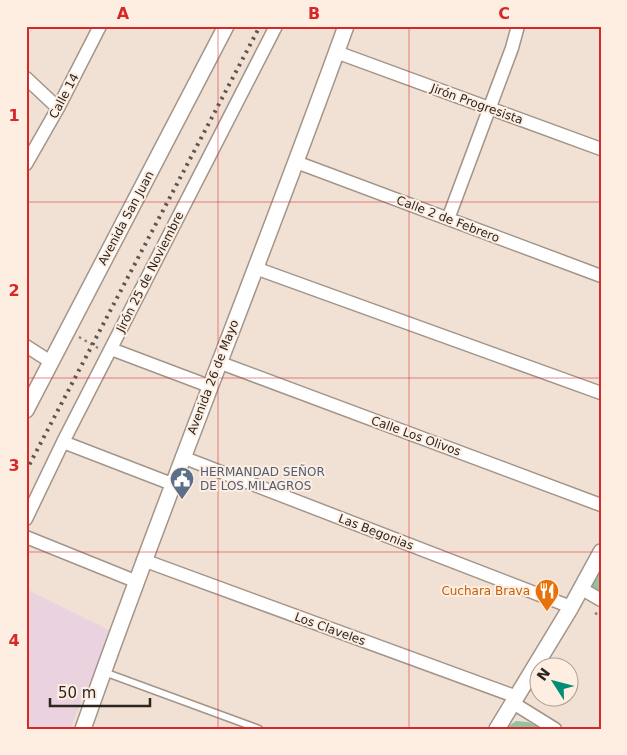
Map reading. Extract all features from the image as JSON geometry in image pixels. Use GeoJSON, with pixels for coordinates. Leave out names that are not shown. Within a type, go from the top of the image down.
{"type":"FeatureCollection","features":[{"type":"Feature","properties":{"kind":"street","name":"Calle 14"},"geometry":{"type":"LineString","coordinates":[[26,164],[58,108],[100,26]]}},
{"type":"Feature","properties":{"kind":"street","name":"Avenida San Juan"},"geometry":{"type":"LineString","coordinates":[[26,410],[226,26]]}},
{"type":"Feature","properties":{"kind":"street","name":"Jirón 25 de Noviembre"},"geometry":{"type":"LineString","coordinates":[[26,519],[63,442],[276,26]]}},
{"type":"Feature","properties":{"kind":"street","name":"Avenida 26 de Mayo"},"geometry":{"type":"LineString","coordinates":[[83,729],[135,581],[209,386],[224,364],[255,268],[346,26]]}},
{"type":"Feature","properties":{"kind":"street"},"geometry":{"type":"LineString","coordinates":[[448,219],[512,48],[518,26]]}},
{"type":"Feature","properties":{"kind":"street","name":"Jirón Progresista"},"geometry":{"type":"LineString","coordinates":[[336,52],[601,149]]}},
{"type":"Feature","properties":{"kind":"street"},"geometry":{"type":"LineString","coordinates":[[26,78],[58,108]]}},
{"type":"Feature","properties":{"kind":"street","name":"Calle 2 de Febrero"},"geometry":{"type":"LineString","coordinates":[[296,162],[601,276]]}},
{"type":"Feature","properties":{"kind":"street"},"geometry":{"type":"LineString","coordinates":[[255,268],[601,393]]}},
{"type":"Feature","properties":{"kind":"street"},"geometry":{"type":"LineString","coordinates":[[26,346],[51,362]]}},
{"type":"Feature","properties":{"kind":"street"},"geometry":{"type":"LineString","coordinates":[[110,351],[209,386]]}},
{"type":"Feature","properties":{"kind":"street","name":"Calle Los Olivos"},"geometry":{"type":"LineString","coordinates":[[224,364],[601,504]]}},
{"type":"Feature","properties":{"kind":"street"},"geometry":{"type":"LineString","coordinates":[[63,442],[172,484]]}},
{"type":"Feature","properties":{"kind":"street","name":"Las Begonias"},"geometry":{"type":"LineString","coordinates":[[182,457],[571,607]]}},
{"type":"Feature","properties":{"kind":"street"},"geometry":{"type":"LineString","coordinates":[[26,537],[135,581]]}},
{"type":"Feature","properties":{"kind":"street"},"geometry":{"type":"LineString","coordinates":[[497,729],[582,589],[601,552]]}},
{"type":"Feature","properties":{"kind":"street","name":"Los Claveles"},"geometry":{"type":"LineString","coordinates":[[143,560],[515,700],[555,729]]}},
{"type":"Feature","properties":{"kind":"street"},"geometry":{"type":"LineString","coordinates":[[582,589],[601,600]]}},
{"type":"Feature","properties":{"kind":"lane"},"geometry":{"type":"LineString","coordinates":[[103,672],[258,729]]}},
{"type":"Feature","properties":{"kind":"path"},"geometry":{"type":"LineString","coordinates":[[67,330],[110,351]]}},
{"type":"Feature","properties":{"kind":"shaded area"},"geometry":{"type":"Polygon","coordinates":[[[26,589],[111,631],[70,729],[26,729],[26,589]]]}},
{"type":"Feature","properties":{"kind":"green space"},"geometry":{"type":"Polygon","coordinates":[[[601,569],[601,593],[590,587],[601,569]]]}},
{"type":"Feature","properties":{"kind":"green space"},"geometry":{"type":"Polygon","coordinates":[[[516,721],[528,722],[542,729],[504,729],[516,721]]]}},
{"type":"Feature","properties":{"kind":"railway"},"geometry":{"type":"LineString","coordinates":[[26,471],[260,26]]}},
{"type":"Feature","properties":{"kind":"place","name":"HERMANDAD SEÑOR DE LOS MILAGROS"},"geometry":{"type":"Point","coordinates":[182,500]}},
{"type":"Feature","properties":{"kind":"place","name":"Cuchara Brava"},"geometry":{"type":"Point","coordinates":[547,612]}}]}
